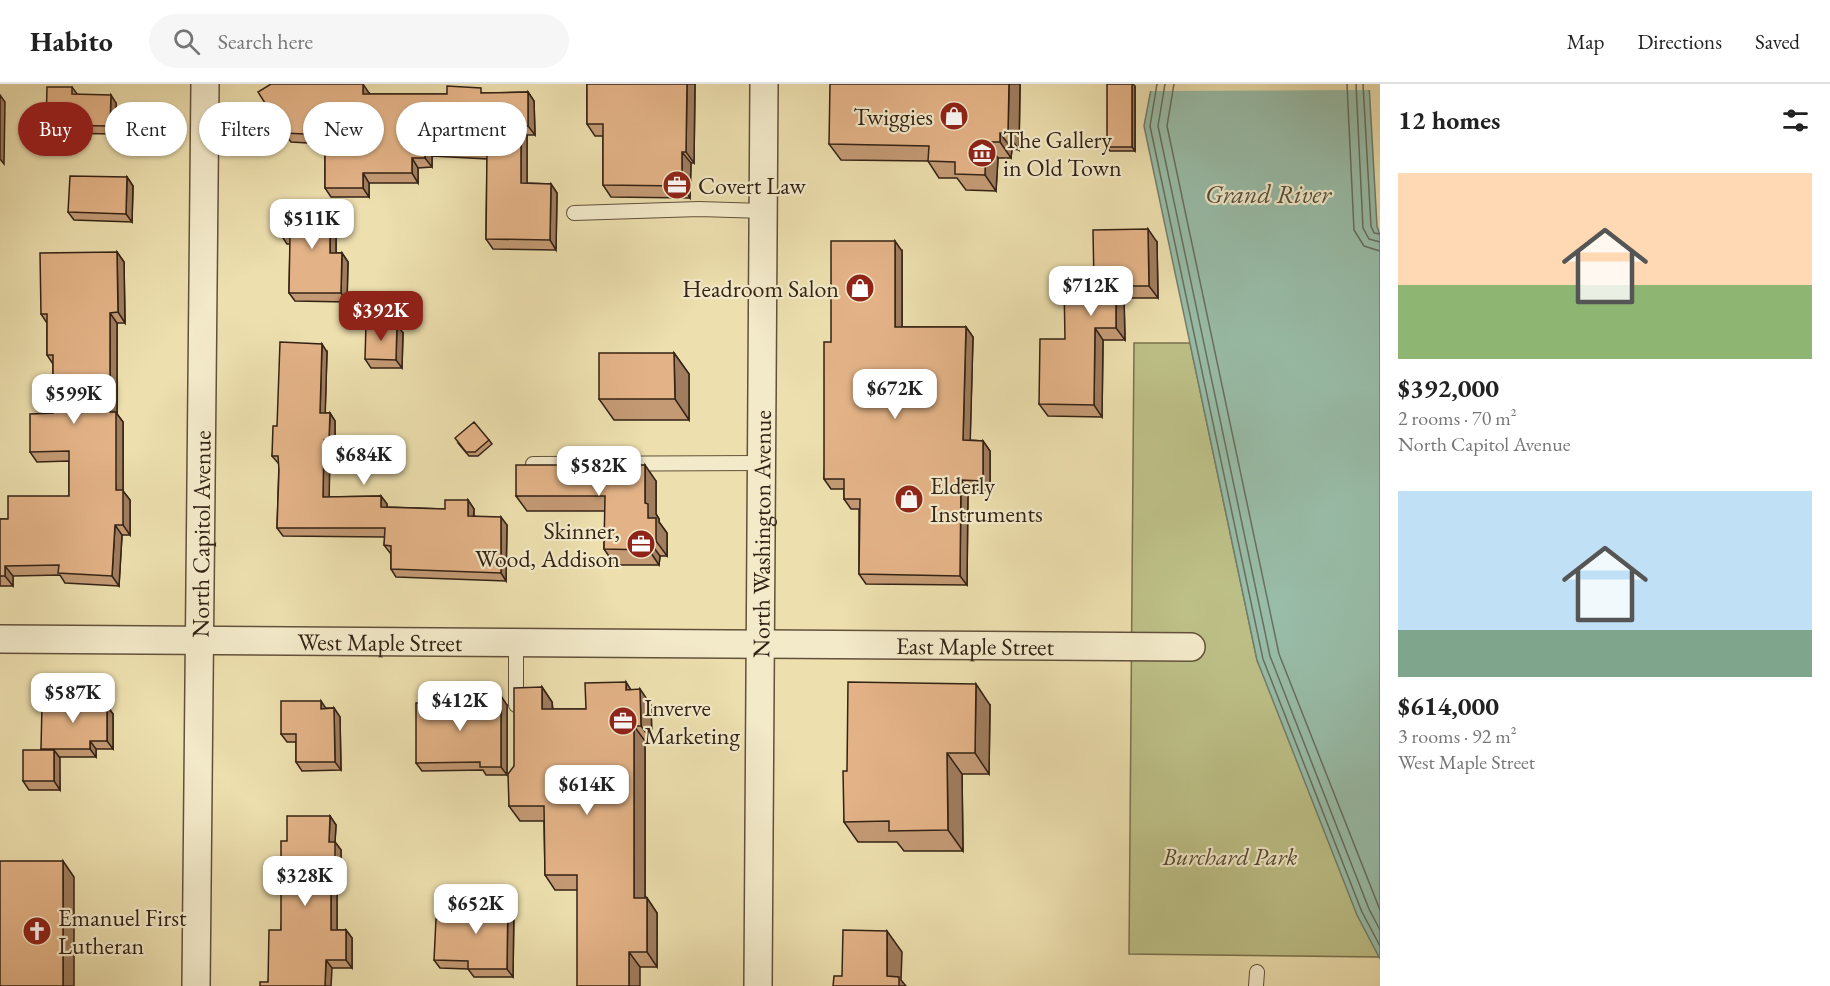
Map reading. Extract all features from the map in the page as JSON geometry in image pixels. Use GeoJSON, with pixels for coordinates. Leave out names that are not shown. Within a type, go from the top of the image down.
{"type":"FeatureCollection","features":[{"type":"Feature","properties":{"kind":"street","name":"North Capitol Avenue"},"geometry":{"type":"LineString","coordinates":[[196,986],[205,84]]}},
{"type":"Feature","properties":{"kind":"street","name":"North Washington Avenue"},"geometry":{"type":"LineString","coordinates":[[758,986],[765,211],[764,84]]}},
{"type":"Feature","properties":{"kind":"street","name":"West Maple Street"},"geometry":{"type":"LineString","coordinates":[[0,639],[760,645]]}},
{"type":"Feature","properties":{"kind":"street","name":"East Maple Street"},"geometry":{"type":"LineString","coordinates":[[760,645],[1191,647]]}},
{"type":"Feature","properties":{"kind":"lane"},"geometry":{"type":"LineString","coordinates":[[574,213],[699,209],[765,211]]}},
{"type":"Feature","properties":{"kind":"lane"},"geometry":{"type":"LineString","coordinates":[[533,464],[762,463]]}},
{"type":"Feature","properties":{"kind":"lane"},"geometry":{"type":"LineString","coordinates":[[516,644],[516,721]]}},
{"type":"Feature","properties":{"kind":"green space","name":"Burchard Park"},"geometry":{"type":"Polygon","coordinates":[[[1134,343],[1190,343],[1257,660],[1380,957],[1129,954],[1134,343]]]}},
{"type":"Feature","properties":{"kind":"water","name":"Grand River"},"geometry":{"type":"Polygon","coordinates":[[[1152,84],[1369,84],[1377,226],[1380,235],[1380,959],[1357,915],[1257,660],[1144,126],[1152,84]]]}},
{"type":"Feature","properties":{"kind":"pier"},"geometry":{"type":"Polygon","coordinates":[[[1149,84],[1372,84],[1372,90],[1147,91],[1149,84]]]}},
{"type":"Feature","properties":{"kind":"building"},"geometry":{"type":"Polygon","coordinates":[[[271,84],[363,84],[363,94],[447,94],[447,86],[481,88],[481,93],[528,92],[528,126],[527,102],[396,102],[396,156],[425,156],[425,158],[412,158],[412,173],[363,173],[363,188],[325,188],[325,156],[384,156],[384,102],[303,102],[303,134],[291,133],[291,102],[264,102],[258,92],[271,84]]]}},
{"type":"Feature","properties":{"kind":"building"},"geometry":{"type":"Polygon","coordinates":[[[587,84],[687,84],[686,152],[682,152],[682,186],[603,185],[603,124],[587,124],[587,84]]]}},
{"type":"Feature","properties":{"kind":"building"},"geometry":{"type":"Polygon","coordinates":[[[830,84],[1009,84],[1008,134],[1000,133],[1000,142],[986,142],[985,175],[955,174],[955,162],[928,161],[929,146],[829,144],[830,84]]]}},
{"type":"Feature","properties":{"kind":"building"},"geometry":{"type":"Polygon","coordinates":[[[1107,84],[1132,84],[1132,147],[1107,147],[1107,84]]]}},
{"type":"Feature","properties":{"kind":"building"},"geometry":{"type":"Polygon","coordinates":[[[47,87],[72,87],[72,94],[111,95],[111,102],[105,102],[105,126],[93,126],[93,102],[47,102],[47,87]]]}},
{"type":"Feature","properties":{"kind":"building"},"geometry":{"type":"Polygon","coordinates":[[[487,156],[521,156],[521,183],[551,184],[550,240],[486,239],[487,156]]]}},
{"type":"Feature","properties":{"kind":"building"},"geometry":{"type":"Polygon","coordinates":[[[70,176],[127,177],[126,214],[68,212],[70,176]]]}},
{"type":"Feature","properties":{"kind":"building"},"geometry":{"type":"Polygon","coordinates":[[[295,203],[330,203],[330,253],[342,253],[341,293],[289,293],[290,235],[281,235],[281,214],[295,214],[295,203]]]}},
{"type":"Feature","properties":{"kind":"building"},"geometry":{"type":"Polygon","coordinates":[[[1148,229],[1149,286],[1116,286],[1116,328],[1095,328],[1094,405],[1039,404],[1040,339],[1065,339],[1064,285],[1094,285],[1093,230],[1148,229]]]}},
{"type":"Feature","properties":{"kind":"building"},"geometry":{"type":"Polygon","coordinates":[[[831,241],[895,241],[895,327],[966,327],[963,440],[983,441],[983,481],[961,480],[960,576],[859,574],[860,499],[844,499],[844,479],[824,479],[824,342],[831,342],[831,241]]]}},
{"type":"Feature","properties":{"kind":"building"},"geometry":{"type":"Polygon","coordinates":[[[117,252],[118,312],[110,313],[110,412],[116,412],[116,490],[123,490],[123,525],[115,525],[112,576],[58,573],[59,565],[5,566],[5,576],[0,576],[0,519],[8,519],[8,496],[69,496],[69,451],[30,452],[30,414],[53,413],[53,355],[47,355],[47,314],[41,314],[40,253],[117,252]]]}},
{"type":"Feature","properties":{"kind":"building"},"geometry":{"type":"Polygon","coordinates":[[[366,324],[397,324],[396,360],[365,359],[366,324]]]}},
{"type":"Feature","properties":{"kind":"building"},"geometry":{"type":"Polygon","coordinates":[[[280,342],[322,344],[320,413],[330,413],[329,440],[324,440],[323,497],[381,496],[381,507],[445,509],[445,500],[468,500],[468,516],[501,517],[501,573],[391,569],[391,546],[384,545],[385,528],[277,528],[279,470],[278,456],[272,456],[273,426],[277,426],[280,342]]]}},
{"type":"Feature","properties":{"kind":"building"},"geometry":{"type":"Polygon","coordinates":[[[599,353],[674,353],[675,399],[599,399],[599,353]]]}},
{"type":"Feature","properties":{"kind":"building"},"geometry":{"type":"Polygon","coordinates":[[[474,422],[489,440],[475,452],[466,452],[455,438],[474,422]]]}},
{"type":"Feature","properties":{"kind":"building"},"geometry":{"type":"Polygon","coordinates":[[[516,465],[645,465],[645,503],[648,504],[648,518],[656,518],[656,541],[649,541],[649,550],[604,549],[605,496],[516,496],[516,465]]]}},
{"type":"Feature","properties":{"kind":"building"},"geometry":{"type":"Polygon","coordinates":[[[626,682],[626,690],[640,689],[641,726],[634,726],[634,898],[647,898],[647,952],[629,952],[629,986],[577,986],[577,875],[545,875],[544,806],[509,806],[508,774],[514,766],[514,688],[542,687],[542,709],[586,709],[585,683],[626,682]]]}},
{"type":"Feature","properties":{"kind":"building"},"geometry":{"type":"Polygon","coordinates":[[[848,682],[976,684],[975,753],[947,753],[948,830],[889,831],[889,821],[844,822],[843,771],[847,771],[848,682]]]}},
{"type":"Feature","properties":{"kind":"building"},"geometry":{"type":"Polygon","coordinates":[[[65,696],[87,696],[87,706],[107,706],[107,741],[90,741],[90,749],[41,749],[42,704],[65,704],[65,696]]]}},
{"type":"Feature","properties":{"kind":"building"},"geometry":{"type":"Polygon","coordinates":[[[469,696],[501,696],[501,767],[480,767],[480,762],[416,763],[416,703],[469,703],[469,696]]]}},
{"type":"Feature","properties":{"kind":"building"},"geometry":{"type":"Polygon","coordinates":[[[281,701],[321,701],[321,709],[334,708],[335,762],[296,762],[296,734],[281,734],[281,701]]]}},
{"type":"Feature","properties":{"kind":"building"},"geometry":{"type":"Polygon","coordinates":[[[23,750],[54,750],[54,781],[23,781],[23,750]]]}},
{"type":"Feature","properties":{"kind":"building"},"geometry":{"type":"Polygon","coordinates":[[[287,816],[330,816],[329,842],[335,842],[335,881],[331,881],[331,930],[346,930],[346,960],[326,960],[325,986],[260,986],[260,982],[268,982],[269,930],[281,930],[281,841],[287,841],[287,816]]]}},
{"type":"Feature","properties":{"kind":"building","name":"Emanuel First Lutheran"},"geometry":{"type":"Polygon","coordinates":[[[0,861],[63,861],[63,986],[0,986],[0,861]]]}},
{"type":"Feature","properties":{"kind":"building"},"geometry":{"type":"Polygon","coordinates":[[[468,896],[508,896],[507,969],[468,969],[468,961],[434,960],[436,919],[468,920],[468,896]]]}},
{"type":"Feature","properties":{"kind":"building"},"geometry":{"type":"Polygon","coordinates":[[[843,930],[887,931],[887,976],[899,977],[899,986],[833,986],[834,976],[842,976],[843,930]]]}},
{"type":"Feature","properties":{"kind":"place","name":"Twiggies"},"geometry":{"type":"Point","coordinates":[954,116]}},
{"type":"Feature","properties":{"kind":"place","name":"The Gallery in Old Town"},"geometry":{"type":"Point","coordinates":[982,153]}},
{"type":"Feature","properties":{"kind":"place","name":"Covert Law"},"geometry":{"type":"Point","coordinates":[677,185]}},
{"type":"Feature","properties":{"kind":"place","name":"Headroom Salon"},"geometry":{"type":"Point","coordinates":[860,288]}},
{"type":"Feature","properties":{"kind":"place","name":"Elderly Instruments"},"geometry":{"type":"Point","coordinates":[909,499]}},
{"type":"Feature","properties":{"kind":"place","name":"Skinner, Wood, Addison"},"geometry":{"type":"Point","coordinates":[641,544]}},
{"type":"Feature","properties":{"kind":"place","name":"Inverve Marketing"},"geometry":{"type":"Point","coordinates":[623,721]}},
{"type":"Feature","properties":{"kind":"place","name":"Emanuel First Lutheran"},"geometry":{"type":"Point","coordinates":[37,931]}}]}
